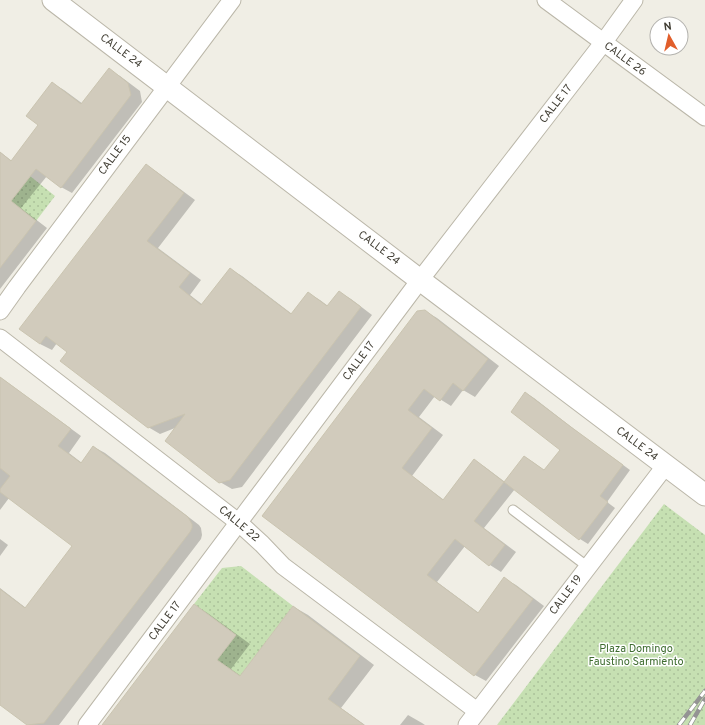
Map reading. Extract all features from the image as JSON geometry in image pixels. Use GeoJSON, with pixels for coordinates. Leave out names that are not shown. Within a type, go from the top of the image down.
{"type":"FeatureCollection","features":[{"type":"Feature","properties":{"kind":"street","name":"CALLE 24"},"geometry":{"type":"LineString","coordinates":[[54,0],[420,280],[705,495]]}},
{"type":"Feature","properties":{"kind":"street","name":"CALLE 15"},"geometry":{"type":"LineString","coordinates":[[0,311],[232,0]]}},
{"type":"Feature","properties":{"kind":"street","name":"CALLE 26"},"geometry":{"type":"LineString","coordinates":[[546,0],[705,117]]}},
{"type":"Feature","properties":{"kind":"street","name":"CALLE 17"},"geometry":{"type":"LineString","coordinates":[[87,725],[420,280],[603,43],[634,0]]}},
{"type":"Feature","properties":{"kind":"street","name":"CALLE 22"},"geometry":{"type":"LineString","coordinates":[[0,338],[238,522],[283,566],[477,711]]}},
{"type":"Feature","properties":{"kind":"street","name":"CALLE 19"},"geometry":{"type":"LineString","coordinates":[[467,725],[666,465]]}},
{"type":"Feature","properties":{"kind":"lane"},"geometry":{"type":"LineString","coordinates":[[513,510],[588,567]]}},
{"type":"Feature","properties":{"kind":"green space"},"geometry":{"type":"Polygon","coordinates":[[[25,172],[55,196],[36,221],[11,201],[25,172]]]}},
{"type":"Feature","properties":{"kind":"green space","name":"Plaza Domingo Faustino Sarmiento"},"geometry":{"type":"Polygon","coordinates":[[[664,504],[705,535],[705,725],[497,725],[664,504]]]}},
{"type":"Feature","properties":{"kind":"green space"},"geometry":{"type":"Polygon","coordinates":[[[241,566],[293,606],[240,676],[217,660],[236,635],[194,604],[222,568],[241,566]]]}},
{"type":"Feature","properties":{"kind":"building"},"geometry":{"type":"Polygon","coordinates":[[[109,68],[128,83],[131,95],[61,188],[36,169],[11,201],[36,221],[0,268],[0,152],[11,161],[38,125],[26,116],[52,82],[81,104],[109,68]]]}},
{"type":"Feature","properties":{"kind":"building"},"geometry":{"type":"Polygon","coordinates":[[[146,164],[184,193],[147,241],[190,273],[179,287],[201,305],[230,268],[291,314],[308,292],[327,306],[339,291],[361,307],[230,480],[219,483],[165,441],[185,414],[148,428],[60,361],[67,352],[46,336],[40,344],[19,329],[146,164]]]}},
{"type":"Feature","properties":{"kind":"building"},"geometry":{"type":"Polygon","coordinates":[[[425,310],[488,359],[463,391],[453,383],[440,401],[424,389],[408,410],[432,428],[402,468],[443,500],[474,459],[504,482],[474,521],[505,545],[489,566],[455,539],[427,575],[478,613],[504,577],[533,599],[474,676],[262,516],[417,311],[425,310]]]}},
{"type":"Feature","properties":{"kind":"building"},"geometry":{"type":"Polygon","coordinates":[[[0,377],[71,429],[58,446],[81,463],[93,446],[188,517],[192,524],[190,532],[44,723],[27,725],[0,705],[0,589],[25,608],[72,546],[0,492],[0,489],[10,476],[0,468],[0,377]]]}},
{"type":"Feature","properties":{"kind":"building"},"geometry":{"type":"Polygon","coordinates":[[[525,392],[623,465],[600,496],[608,502],[579,540],[504,482],[524,456],[544,470],[560,450],[511,412],[525,392]]]}},
{"type":"Feature","properties":{"kind":"building"},"geometry":{"type":"Polygon","coordinates":[[[194,604],[236,635],[217,660],[240,676],[293,606],[360,656],[328,699],[364,725],[102,725],[194,604]]]}},
{"type":"Feature","properties":{"kind":"railway"},"geometry":{"type":"LineString","coordinates":[[679,725],[705,691]]}},
{"type":"Feature","properties":{"kind":"railway"},"geometry":{"type":"LineString","coordinates":[[690,725],[705,699]]}}]}
